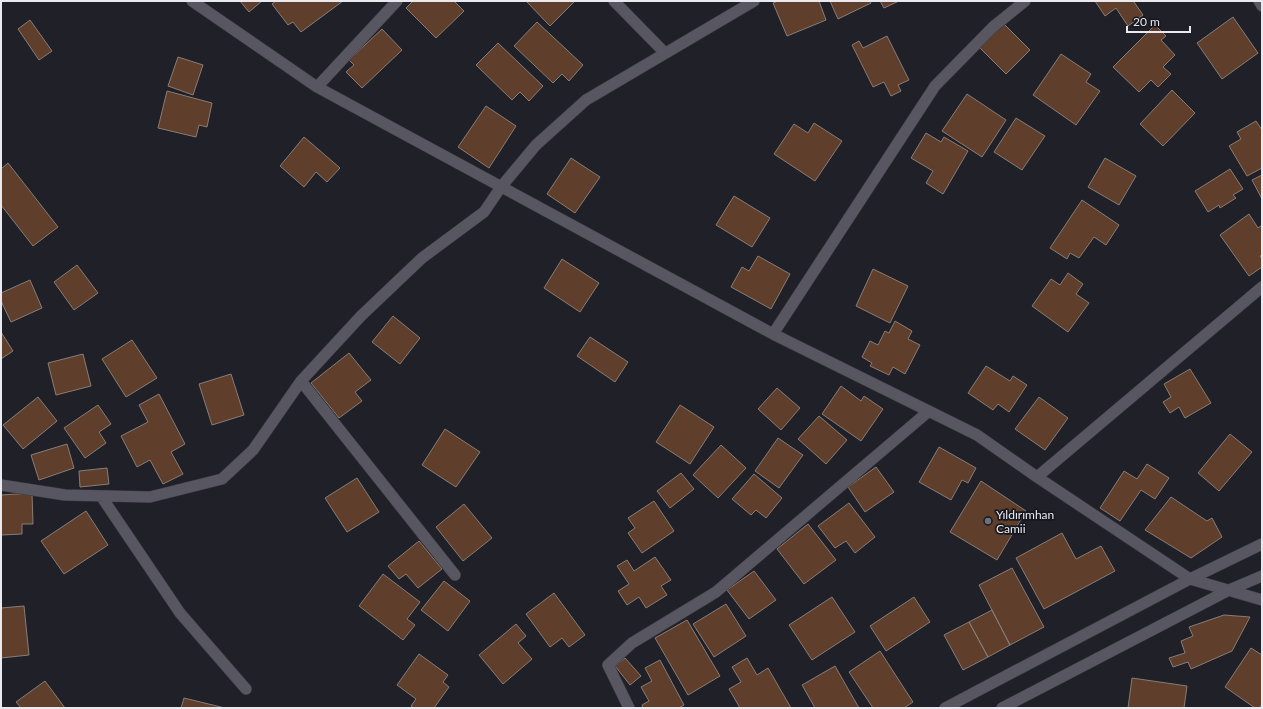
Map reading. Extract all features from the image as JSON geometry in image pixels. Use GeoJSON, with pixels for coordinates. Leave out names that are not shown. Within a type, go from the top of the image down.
{"type":"FeatureCollection","features":[{"type":"Feature","properties":{"kind":"street"},"geometry":{"type":"LineString","coordinates":[[192,1],[317,87],[773,334],[977,435],[1190,579],[1262,600]]}},
{"type":"Feature","properties":{"kind":"street"},"geometry":{"type":"LineString","coordinates":[[317,87],[397,1]]}},
{"type":"Feature","properties":{"kind":"street"},"geometry":{"type":"LineString","coordinates":[[614,1],[665,53]]}},
{"type":"Feature","properties":{"kind":"street"},"geometry":{"type":"LineString","coordinates":[[1,485],[65,495],[150,497],[222,479],[253,450],[301,381],[361,316],[422,258],[484,212],[501,187],[536,145],[586,100],[754,1]]}},
{"type":"Feature","properties":{"kind":"street"},"geometry":{"type":"LineString","coordinates":[[773,334],[934,86],[993,27],[1025,1]]}},
{"type":"Feature","properties":{"kind":"street"},"geometry":{"type":"LineString","coordinates":[[1259,1],[1262,6]]}},
{"type":"Feature","properties":{"kind":"street"},"geometry":{"type":"LineString","coordinates":[[1037,477],[1262,287]]}},
{"type":"Feature","properties":{"kind":"street"},"geometry":{"type":"LineString","coordinates":[[301,381],[455,575]]}},
{"type":"Feature","properties":{"kind":"street"},"geometry":{"type":"LineString","coordinates":[[629,708],[608,665],[632,643],[716,592],[929,411]]}},
{"type":"Feature","properties":{"kind":"street"},"geometry":{"type":"LineString","coordinates":[[101,496],[180,612],[246,689]]}},
{"type":"Feature","properties":{"kind":"street"},"geometry":{"type":"LineString","coordinates":[[945,708],[1190,579],[1262,544]]}},
{"type":"Feature","properties":{"kind":"street"},"geometry":{"type":"LineString","coordinates":[[1002,708],[1229,590],[1262,576]]}},
{"type":"Feature","properties":{"kind":"building"},"geometry":{"type":"Polygon","coordinates":[[[240,1],[262,1],[249,12],[240,1]]]}},
{"type":"Feature","properties":{"kind":"building"},"geometry":{"type":"Polygon","coordinates":[[[276,1],[343,1],[301,32],[293,22],[288,25],[272,4],[276,1]]]}},
{"type":"Feature","properties":{"kind":"building"},"geometry":{"type":"Polygon","coordinates":[[[413,1],[454,1],[464,11],[436,38],[406,8],[413,1]]]}},
{"type":"Feature","properties":{"kind":"building"},"geometry":{"type":"Polygon","coordinates":[[[526,1],[575,1],[550,26],[526,1]]]}},
{"type":"Feature","properties":{"kind":"building"},"geometry":{"type":"Polygon","coordinates":[[[778,1],[819,1],[826,20],[787,36],[773,3],[778,1]]]}},
{"type":"Feature","properties":{"kind":"building"},"geometry":{"type":"Polygon","coordinates":[[[830,1],[870,1],[871,3],[838,19],[830,1]]]}},
{"type":"Feature","properties":{"kind":"building"},"geometry":{"type":"Polygon","coordinates":[[[880,1],[899,1],[884,8],[880,1]]]}},
{"type":"Feature","properties":{"kind":"building"},"geometry":{"type":"Polygon","coordinates":[[[1095,1],[1135,1],[1134,2],[1143,15],[1128,26],[1116,8],[1105,16],[1095,1]]]}},
{"type":"Feature","properties":{"kind":"building"},"geometry":{"type":"Polygon","coordinates":[[[1233,17],[1258,53],[1222,79],[1197,43],[1233,17]]]}},
{"type":"Feature","properties":{"kind":"building"},"geometry":{"type":"Polygon","coordinates":[[[30,20],[52,51],[39,60],[18,29],[30,20]]]}},
{"type":"Feature","properties":{"kind":"building"},"geometry":{"type":"Polygon","coordinates":[[[537,22],[583,65],[569,81],[562,74],[553,83],[514,46],[537,22]]]}},
{"type":"Feature","properties":{"kind":"building"},"geometry":{"type":"Polygon","coordinates":[[[1004,24],[1030,50],[1006,74],[980,48],[1004,24]]]}},
{"type":"Feature","properties":{"kind":"building"},"geometry":{"type":"Polygon","coordinates":[[[1155,25],[1166,36],[1161,40],[1175,55],[1163,67],[1171,74],[1158,87],[1151,80],[1139,92],[1113,67],[1155,25]]]}},
{"type":"Feature","properties":{"kind":"building"},"geometry":{"type":"Polygon","coordinates":[[[382,29],[402,50],[362,88],[346,72],[354,65],[349,60],[382,29]]]}},
{"type":"Feature","properties":{"kind":"building"},"geometry":{"type":"Polygon","coordinates":[[[887,36],[909,80],[898,85],[901,91],[891,96],[884,82],[873,87],[852,45],[859,41],[863,48],[887,36]]]}},
{"type":"Feature","properties":{"kind":"building"},"geometry":{"type":"Polygon","coordinates":[[[498,43],[543,86],[529,101],[520,92],[512,100],[476,65],[498,43]]]}},
{"type":"Feature","properties":{"kind":"building"},"geometry":{"type":"Polygon","coordinates":[[[1061,54],[1091,74],[1086,82],[1100,91],[1076,125],[1033,95],[1061,54]]]}},
{"type":"Feature","properties":{"kind":"building"},"geometry":{"type":"Polygon","coordinates":[[[178,57],[203,65],[193,95],[168,86],[178,57]]]}},
{"type":"Feature","properties":{"kind":"building"},"geometry":{"type":"Polygon","coordinates":[[[1172,90],[1195,113],[1163,146],[1140,124],[1172,90]]]}},
{"type":"Feature","properties":{"kind":"building"},"geometry":{"type":"Polygon","coordinates":[[[167,91],[212,103],[207,127],[199,125],[196,137],[158,128],[167,91]]]}},
{"type":"Feature","properties":{"kind":"building"},"geometry":{"type":"Polygon","coordinates":[[[967,94],[1006,120],[982,157],[942,131],[967,94]]]}},
{"type":"Feature","properties":{"kind":"building"},"geometry":{"type":"Polygon","coordinates":[[[486,106],[516,126],[489,168],[458,147],[486,106]]]}},
{"type":"Feature","properties":{"kind":"building"},"geometry":{"type":"Polygon","coordinates":[[[1016,118],[1045,136],[1022,170],[994,152],[1016,118]]]}},
{"type":"Feature","properties":{"kind":"building"},"geometry":{"type":"Polygon","coordinates":[[[1256,121],[1262,130],[1262,168],[1247,176],[1229,146],[1241,139],[1237,132],[1256,121]]]}},
{"type":"Feature","properties":{"kind":"building"},"geometry":{"type":"Polygon","coordinates":[[[814,123],[842,141],[815,181],[774,154],[794,124],[808,133],[814,123]]]}},
{"type":"Feature","properties":{"kind":"building"},"geometry":{"type":"Polygon","coordinates":[[[926,133],[941,142],[944,137],[968,151],[943,194],[926,183],[933,171],[911,158],[926,133]]]}},
{"type":"Feature","properties":{"kind":"building"},"geometry":{"type":"Polygon","coordinates":[[[304,137],[340,168],[327,182],[316,172],[304,187],[280,166],[304,137]]]}},
{"type":"Feature","properties":{"kind":"building"},"geometry":{"type":"Polygon","coordinates":[[[571,158],[600,177],[575,213],[547,194],[571,158]]]}},
{"type":"Feature","properties":{"kind":"building"},"geometry":{"type":"Polygon","coordinates":[[[1105,158],[1136,176],[1119,205],[1088,187],[1105,158]]]}},
{"type":"Feature","properties":{"kind":"building"},"geometry":{"type":"Polygon","coordinates":[[[8,163],[58,227],[33,246],[1,205],[1,169],[8,163]]]}},
{"type":"Feature","properties":{"kind":"building"},"geometry":{"type":"Polygon","coordinates":[[[1230,169],[1243,189],[1233,195],[1236,198],[1220,208],[1219,205],[1208,212],[1195,191],[1230,169]]]}},
{"type":"Feature","properties":{"kind":"building"},"geometry":{"type":"Polygon","coordinates":[[[1262,175],[1262,199],[1252,180],[1262,175]]]}},
{"type":"Feature","properties":{"kind":"building"},"geometry":{"type":"Polygon","coordinates":[[[734,196],[770,218],[752,247],[716,225],[734,196]]]}},
{"type":"Feature","properties":{"kind":"building"},"geometry":{"type":"Polygon","coordinates":[[[1082,200],[1119,225],[1106,245],[1094,237],[1079,258],[1070,253],[1067,259],[1050,248],[1082,200]]]}},
{"type":"Feature","properties":{"kind":"building"},"geometry":{"type":"Polygon","coordinates":[[[1249,214],[1258,228],[1262,225],[1262,255],[1260,256],[1262,259],[1262,267],[1249,276],[1220,235],[1249,214]]]}},
{"type":"Feature","properties":{"kind":"building"},"geometry":{"type":"Polygon","coordinates":[[[758,256],[790,274],[771,309],[731,287],[742,267],[749,271],[758,256]]]}},
{"type":"Feature","properties":{"kind":"building"},"geometry":{"type":"Polygon","coordinates":[[[562,259],[599,283],[580,312],[544,288],[562,259]]]}},
{"type":"Feature","properties":{"kind":"building"},"geometry":{"type":"Polygon","coordinates":[[[77,265],[98,293],[74,310],[54,282],[77,265]]]}},
{"type":"Feature","properties":{"kind":"building"},"geometry":{"type":"Polygon","coordinates":[[[873,269],[908,286],[890,323],[856,306],[873,269]]]}},
{"type":"Feature","properties":{"kind":"building"},"geometry":{"type":"Polygon","coordinates":[[[1068,273],[1083,284],[1076,294],[1089,303],[1068,332],[1032,306],[1051,279],[1060,285],[1068,273]]]}},
{"type":"Feature","properties":{"kind":"building"},"geometry":{"type":"Polygon","coordinates":[[[30,280],[42,308],[11,322],[1,301],[1,293],[30,280]]]}},
{"type":"Feature","properties":{"kind":"building"},"geometry":{"type":"Polygon","coordinates":[[[393,316],[420,338],[400,364],[372,342],[393,316]]]}},
{"type":"Feature","properties":{"kind":"building"},"geometry":{"type":"Polygon","coordinates":[[[895,321],[912,331],[908,339],[920,345],[905,374],[893,367],[889,375],[870,366],[872,363],[862,357],[870,341],[878,345],[885,331],[889,333],[895,321]]]}},
{"type":"Feature","properties":{"kind":"building"},"geometry":{"type":"Polygon","coordinates":[[[1,332],[13,351],[1,359],[1,332]]]}},
{"type":"Feature","properties":{"kind":"building"},"geometry":{"type":"Polygon","coordinates":[[[590,337],[628,362],[615,382],[577,356],[590,337]]]}},
{"type":"Feature","properties":{"kind":"building"},"geometry":{"type":"Polygon","coordinates":[[[132,340],[157,378],[126,397],[102,359],[132,340]]]}},
{"type":"Feature","properties":{"kind":"building"},"geometry":{"type":"Polygon","coordinates":[[[349,353],[371,380],[355,392],[362,401],[339,418],[311,383],[349,353]]]}},
{"type":"Feature","properties":{"kind":"building"},"geometry":{"type":"Polygon","coordinates":[[[83,354],[91,386],[56,395],[48,363],[83,354]]]}},
{"type":"Feature","properties":{"kind":"building"},"geometry":{"type":"Polygon","coordinates":[[[986,366],[1010,381],[1013,376],[1027,385],[1009,412],[998,404],[993,410],[968,393],[986,366]]]}},
{"type":"Feature","properties":{"kind":"building"},"geometry":{"type":"Polygon","coordinates":[[[1190,369],[1211,403],[1185,418],[1179,407],[1170,413],[1163,402],[1171,397],[1164,384],[1190,369]]]}},
{"type":"Feature","properties":{"kind":"building"},"geometry":{"type":"Polygon","coordinates":[[[231,374],[244,415],[212,425],[199,384],[231,374]]]}},
{"type":"Feature","properties":{"kind":"building"},"geometry":{"type":"Polygon","coordinates":[[[841,386],[861,401],[864,396],[883,409],[861,441],[822,414],[841,386]]]}},
{"type":"Feature","properties":{"kind":"building"},"geometry":{"type":"Polygon","coordinates":[[[777,388],[800,408],[781,430],[758,409],[777,388]]]}},
{"type":"Feature","properties":{"kind":"building"},"geometry":{"type":"Polygon","coordinates":[[[159,394],[185,444],[171,452],[183,474],[163,484],[150,460],[137,467],[121,436],[148,422],[139,405],[159,394]]]}},
{"type":"Feature","properties":{"kind":"building"},"geometry":{"type":"Polygon","coordinates":[[[38,397],[57,421],[23,449],[3,425],[38,397]]]}},
{"type":"Feature","properties":{"kind":"building"},"geometry":{"type":"Polygon","coordinates":[[[1039,397],[1068,418],[1045,450],[1015,429],[1039,397]]]}},
{"type":"Feature","properties":{"kind":"building"},"geometry":{"type":"Polygon","coordinates":[[[98,405],[111,424],[99,432],[106,443],[85,458],[64,428],[98,405]]]}},
{"type":"Feature","properties":{"kind":"building"},"geometry":{"type":"Polygon","coordinates":[[[680,405],[714,427],[690,464],[656,442],[680,405]]]}},
{"type":"Feature","properties":{"kind":"building"},"geometry":{"type":"Polygon","coordinates":[[[819,416],[847,440],[826,464],[798,439],[819,416]]]}},
{"type":"Feature","properties":{"kind":"building"},"geometry":{"type":"Polygon","coordinates":[[[445,429],[480,452],[456,487],[422,465],[445,429]]]}},
{"type":"Feature","properties":{"kind":"building"},"geometry":{"type":"Polygon","coordinates":[[[1230,434],[1252,452],[1219,491],[1198,473],[1230,434]]]}},
{"type":"Feature","properties":{"kind":"building"},"geometry":{"type":"Polygon","coordinates":[[[778,438],[803,455],[779,488],[755,471],[778,438]]]}},
{"type":"Feature","properties":{"kind":"building"},"geometry":{"type":"Polygon","coordinates":[[[67,444],[74,468],[39,480],[31,455],[67,444]]]}},
{"type":"Feature","properties":{"kind":"building"},"geometry":{"type":"Polygon","coordinates":[[[721,445],[746,468],[718,498],[693,475],[721,445]]]}},
{"type":"Feature","properties":{"kind":"building"},"geometry":{"type":"Polygon","coordinates":[[[939,447],[976,468],[968,483],[962,480],[951,500],[919,482],[939,447]]]}},
{"type":"Feature","properties":{"kind":"building"},"geometry":{"type":"Polygon","coordinates":[[[1147,464],[1169,478],[1155,499],[1141,490],[1120,521],[1100,508],[1124,471],[1137,479],[1147,464]]]}},
{"type":"Feature","properties":{"kind":"building"},"geometry":{"type":"Polygon","coordinates":[[[876,467],[894,492],[865,512],[848,487],[876,467]]]}},
{"type":"Feature","properties":{"kind":"building"},"geometry":{"type":"Polygon","coordinates":[[[107,468],[109,484],[80,487],[79,471],[107,468]]]}},
{"type":"Feature","properties":{"kind":"building"},"geometry":{"type":"Polygon","coordinates":[[[681,473],[694,489],[670,508],[657,491],[681,473]]]}},
{"type":"Feature","properties":{"kind":"building"},"geometry":{"type":"Polygon","coordinates":[[[754,474],[782,498],[766,518],[756,510],[751,515],[732,499],[754,474]]]}},
{"type":"Feature","properties":{"kind":"building"},"geometry":{"type":"Polygon","coordinates":[[[357,478],[379,512],[347,532],[325,498],[357,478]]]}},
{"type":"Feature","properties":{"kind":"building","name":"Yıldırımhan Camii"},"geometry":{"type":"Polygon","coordinates":[[[981,481],[1026,511],[997,560],[950,532],[981,481]]]}},
{"type":"Feature","properties":{"kind":"building"},"geometry":{"type":"Polygon","coordinates":[[[32,493],[33,524],[22,524],[22,534],[1,535],[1,495],[32,493]]]}},
{"type":"Feature","properties":{"kind":"building"},"geometry":{"type":"Polygon","coordinates":[[[1171,497],[1207,521],[1212,518],[1222,537],[1191,558],[1145,530],[1171,497]]]}},
{"type":"Feature","properties":{"kind":"building"},"geometry":{"type":"Polygon","coordinates":[[[654,501],[674,531],[642,553],[628,533],[635,528],[628,518],[654,501]]]}},
{"type":"Feature","properties":{"kind":"building"},"geometry":{"type":"Polygon","coordinates":[[[849,503],[875,537],[855,553],[846,541],[835,548],[818,526],[849,503]]]}},
{"type":"Feature","properties":{"kind":"building"},"geometry":{"type":"Polygon","coordinates":[[[464,504],[492,538],[463,561],[436,527],[464,504]]]}},
{"type":"Feature","properties":{"kind":"building"},"geometry":{"type":"Polygon","coordinates":[[[86,511],[108,545],[64,574],[41,541],[86,511]]]}},
{"type":"Feature","properties":{"kind":"building"},"geometry":{"type":"Polygon","coordinates":[[[808,524],[836,560],[804,584],[777,549],[808,524]]]}},
{"type":"Feature","properties":{"kind":"building"},"geometry":{"type":"Polygon","coordinates":[[[1062,533],[1076,559],[1101,546],[1115,571],[1044,609],[1016,558],[1062,533]]]}},
{"type":"Feature","properties":{"kind":"building"},"geometry":{"type":"Polygon","coordinates":[[[419,541],[442,569],[418,588],[406,574],[399,579],[388,566],[419,541]]]}},
{"type":"Feature","properties":{"kind":"building"},"geometry":{"type":"Polygon","coordinates":[[[655,557],[671,580],[661,586],[667,595],[646,608],[639,597],[627,605],[618,591],[629,584],[617,566],[627,560],[634,571],[655,557]]]}},
{"type":"Feature","properties":{"kind":"building"},"geometry":{"type":"Polygon","coordinates":[[[1012,568],[1044,627],[1010,645],[979,585],[1012,568]]]}},
{"type":"Feature","properties":{"kind":"building"},"geometry":{"type":"Polygon","coordinates":[[[754,571],[776,600],[749,619],[727,590],[754,571]]]}},
{"type":"Feature","properties":{"kind":"building"},"geometry":{"type":"Polygon","coordinates":[[[383,574],[420,602],[407,619],[415,625],[403,640],[359,606],[383,574]]]}},
{"type":"Feature","properties":{"kind":"building"},"geometry":{"type":"Polygon","coordinates":[[[444,581],[470,601],[448,631],[421,610],[444,581]]]}},
{"type":"Feature","properties":{"kind":"building"},"geometry":{"type":"Polygon","coordinates":[[[554,593],[585,635],[569,647],[562,638],[550,647],[526,614],[554,593]]]}},
{"type":"Feature","properties":{"kind":"building"},"geometry":{"type":"Polygon","coordinates":[[[832,597],[855,632],[812,660],[789,625],[832,597]]]}},
{"type":"Feature","properties":{"kind":"building"},"geometry":{"type":"Polygon","coordinates":[[[914,597],[930,622],[886,651],[870,626],[914,597]]]}},
{"type":"Feature","properties":{"kind":"building"},"geometry":{"type":"Polygon","coordinates":[[[726,604],[746,636],[714,657],[693,624],[726,604]]]}},
{"type":"Feature","properties":{"kind":"building"},"geometry":{"type":"Polygon","coordinates":[[[24,606],[29,655],[1,658],[1,608],[24,606]]]}},
{"type":"Feature","properties":{"kind":"building"},"geometry":{"type":"Polygon","coordinates":[[[992,610],[1010,645],[988,657],[969,622],[992,610]]]}},
{"type":"Feature","properties":{"kind":"building"},"geometry":{"type":"Polygon","coordinates":[[[1224,615],[1250,617],[1232,651],[1191,669],[1188,662],[1173,667],[1169,658],[1185,653],[1181,641],[1193,636],[1189,627],[1224,615]]]}},
{"type":"Feature","properties":{"kind":"building"},"geometry":{"type":"Polygon","coordinates":[[[687,620],[720,676],[688,695],[655,638],[687,620]]]}},
{"type":"Feature","properties":{"kind":"building"},"geometry":{"type":"Polygon","coordinates":[[[969,622],[988,657],[963,670],[944,635],[969,622]]]}},
{"type":"Feature","properties":{"kind":"building"},"geometry":{"type":"Polygon","coordinates":[[[516,624],[526,636],[518,643],[532,659],[503,684],[479,655],[516,624]]]}},
{"type":"Feature","properties":{"kind":"building"},"geometry":{"type":"Polygon","coordinates":[[[1251,648],[1262,655],[1262,704],[1259,708],[1255,708],[1225,687],[1251,648]]]}},
{"type":"Feature","properties":{"kind":"building"},"geometry":{"type":"Polygon","coordinates":[[[880,651],[913,702],[904,708],[873,708],[849,672],[880,651]]]}},
{"type":"Feature","properties":{"kind":"building"},"geometry":{"type":"Polygon","coordinates":[[[419,654],[448,675],[443,682],[449,687],[434,708],[414,708],[411,706],[416,699],[397,685],[419,654]]]}},
{"type":"Feature","properties":{"kind":"building"},"geometry":{"type":"Polygon","coordinates":[[[625,658],[641,676],[630,685],[615,666],[625,658]]]}},
{"type":"Feature","properties":{"kind":"building"},"geometry":{"type":"Polygon","coordinates":[[[747,658],[757,675],[768,668],[791,708],[740,708],[729,689],[741,682],[732,667],[747,658]]]}},
{"type":"Feature","properties":{"kind":"building"},"geometry":{"type":"Polygon","coordinates":[[[660,660],[684,705],[679,708],[643,708],[642,705],[649,701],[641,687],[652,681],[645,668],[660,660]]]}},
{"type":"Feature","properties":{"kind":"building"},"geometry":{"type":"Polygon","coordinates":[[[835,666],[859,708],[815,708],[802,685],[835,666]]]}},
{"type":"Feature","properties":{"kind":"building"},"geometry":{"type":"Polygon","coordinates":[[[1132,678],[1187,686],[1184,708],[1128,708],[1132,678]]]}},
{"type":"Feature","properties":{"kind":"building"},"geometry":{"type":"Polygon","coordinates":[[[45,681],[65,708],[21,708],[16,702],[45,681]]]}},
{"type":"Feature","properties":{"kind":"building"},"geometry":{"type":"Polygon","coordinates":[[[184,698],[225,708],[181,708],[184,698]]]}},
{"type":"Feature","properties":{"kind":"place","name":"Yıldırımhan Camii"},"geometry":{"type":"Point","coordinates":[988,521]}}]}
